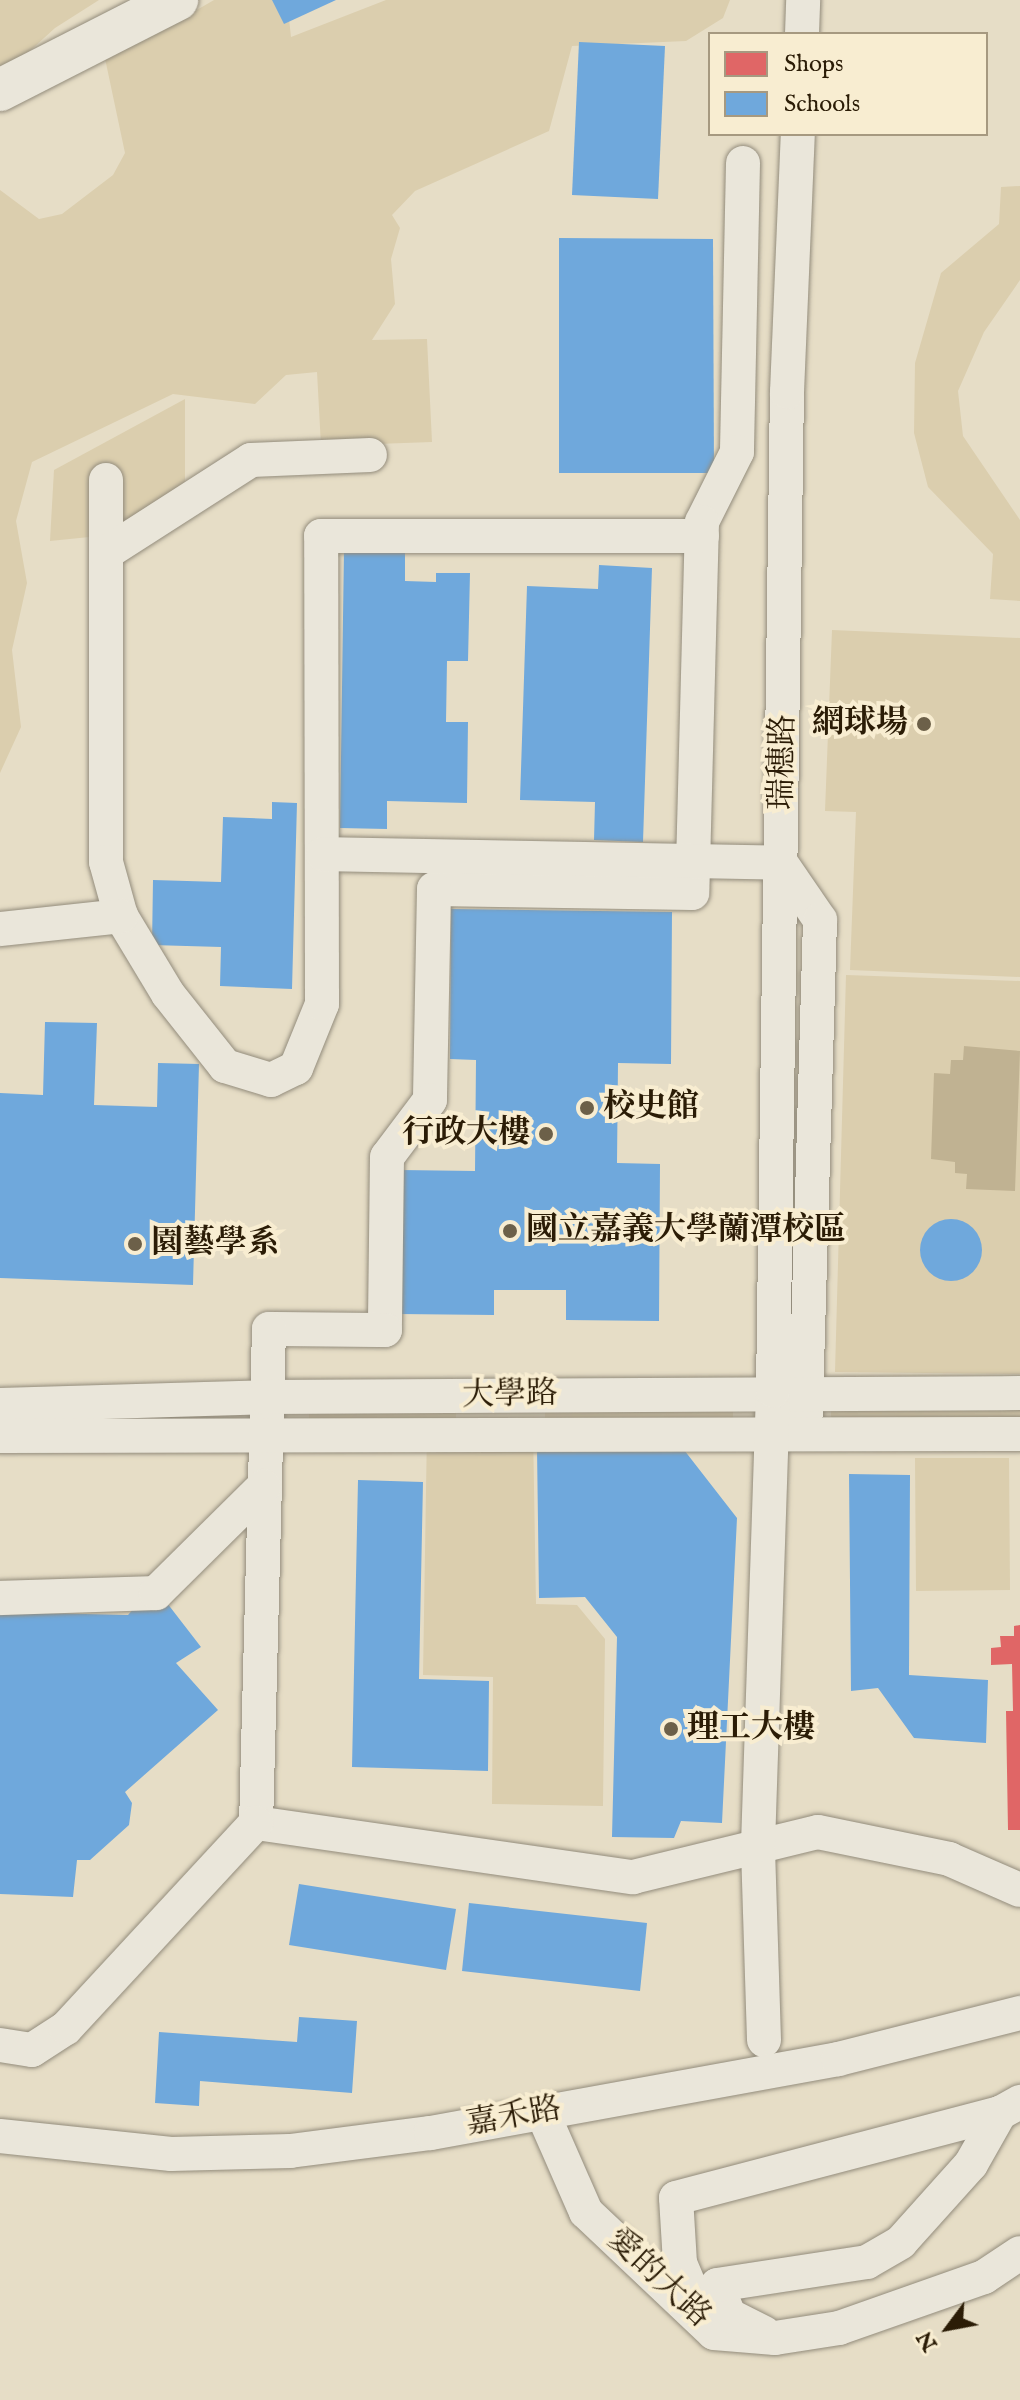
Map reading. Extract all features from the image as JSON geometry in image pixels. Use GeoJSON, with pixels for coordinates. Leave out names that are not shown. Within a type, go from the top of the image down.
{"type":"FeatureCollection","features":[{"type":"Feature","properties":{"kind":"street"},"geometry":{"type":"LineString","coordinates":[[0,90],[177,0]]}},
{"type":"Feature","properties":{"kind":"street"},"geometry":{"type":"LineString","coordinates":[[802,32],[803,0]]}},
{"type":"Feature","properties":{"kind":"street","name":"瑞穗路"},"geometry":{"type":"LineString","coordinates":[[764,2040],[758,1845],[790,1391],[781,863],[787,392],[798,136]]}},
{"type":"Feature","properties":{"kind":"street"},"geometry":{"type":"LineString","coordinates":[[0,2045],[32,2050],[66,2028],[256,1823],[269,1329],[385,1330],[387,1157],[430,1100],[434,889],[692,893],[702,522],[737,452],[743,163]]}},
{"type":"Feature","properties":{"kind":"street"},"geometry":{"type":"LineString","coordinates":[[106,553],[251,460],[370,455]]}},
{"type":"Feature","properties":{"kind":"street"},"geometry":{"type":"LineString","coordinates":[[106,480],[106,862],[121,916],[168,994],[225,1066],[246,1077],[271,1080],[296,1068],[322,1004],[321,536],[702,536]]}},
{"type":"Feature","properties":{"kind":"street"},"geometry":{"type":"LineString","coordinates":[[323,854],[781,863]]}},
{"type":"Feature","properties":{"kind":"street"},"geometry":{"type":"LineString","coordinates":[[0,929],[121,916]]}},
{"type":"Feature","properties":{"kind":"street","name":"大學路"},"geometry":{"type":"LineString","coordinates":[[0,1405],[265,1397],[790,1391],[1020,1393]]}},
{"type":"Feature","properties":{"kind":"street"},"geometry":{"type":"LineString","coordinates":[[0,1436],[1020,1434]]}},
{"type":"Feature","properties":{"kind":"street"},"geometry":{"type":"LineString","coordinates":[[0,1598],[156,1593],[264,1486]]}},
{"type":"Feature","properties":{"kind":"street"},"geometry":{"type":"LineString","coordinates":[[256,1823],[633,1877],[723,1858],[758,1845],[818,1832],[879,1841],[949,1859],[1020,1890]]}},
{"type":"Feature","properties":{"kind":"street","name":"嘉禾路"},"geometry":{"type":"LineString","coordinates":[[0,2136],[171,2154],[290,2151],[543,2114],[838,2059],[1020,2013]]}},
{"type":"Feature","properties":{"kind":"street"},"geometry":{"type":"LineString","coordinates":[[714,2333],[691,2297],[680,2263],[676,2198],[1010,2107]]}},
{"type":"Feature","properties":{"kind":"street"},"geometry":{"type":"LineString","coordinates":[[775,2338],[729,2315],[717,2285],[867,2262],[901,2242],[971,2164],[1010,2107]]}},
{"type":"Feature","properties":{"kind":"street","name":"愛的大路"},"geometry":{"type":"LineString","coordinates":[[543,2114],[564,2155],[586,2212],[714,2333],[775,2338],[839,2328],[984,2277],[1020,2253]]}},
{"type":"Feature","properties":{"kind":"shaded area"},"geometry":{"type":"Polygon","coordinates":[[[0,0],[99,0],[55,28],[0,78],[0,0]]]}},
{"type":"Feature","properties":{"kind":"shaded area"},"geometry":{"type":"Polygon","coordinates":[[[214,0],[287,0],[291,37],[386,0],[730,0],[723,18],[686,41],[572,46],[549,131],[415,191],[392,215],[400,228],[391,259],[395,304],[372,340],[427,339],[432,442],[321,446],[317,372],[286,375],[255,404],[173,394],[32,462],[16,521],[27,583],[12,650],[21,727],[0,773],[0,190],[39,219],[62,214],[113,175],[125,153],[103,49],[145,40],[214,0]]]}},
{"type":"Feature","properties":{"kind":"shaded area"},"geometry":{"type":"Polygon","coordinates":[[[1020,186],[1020,280],[984,332],[958,391],[963,436],[1020,520],[1020,601],[990,599],[993,554],[928,487],[914,433],[915,363],[941,273],[999,224],[1001,187],[1020,186]]]}},
{"type":"Feature","properties":{"kind":"shaded area"},"geometry":{"type":"Polygon","coordinates":[[[185,399],[185,490],[119,534],[50,541],[54,470],[185,399]]]}},
{"type":"Feature","properties":{"kind":"shaded area","name":"網球場"},"geometry":{"type":"Polygon","coordinates":[[[832,630],[1020,638],[1020,977],[850,970],[856,812],[825,811],[832,630]]]}},
{"type":"Feature","properties":{"kind":"shaded area"},"geometry":{"type":"Polygon","coordinates":[[[846,975],[1020,981],[1020,1374],[835,1372],[846,975]]]}},
{"type":"Feature","properties":{"kind":"shaded area"},"geometry":{"type":"Polygon","coordinates":[[[964,1046],[1020,1051],[1015,1191],[966,1189],[967,1174],[955,1173],[955,1162],[931,1159],[934,1073],[950,1074],[951,1060],[963,1060],[964,1046]]]}},
{"type":"Feature","properties":{"kind":"shaded area"},"geometry":{"type":"Polygon","coordinates":[[[831,1408],[1020,1408],[1020,1419],[831,1420],[831,1408]]]}},
{"type":"Feature","properties":{"kind":"shaded area"},"geometry":{"type":"Polygon","coordinates":[[[545,1409],[733,1410],[733,1420],[545,1420],[545,1409]]]}},
{"type":"Feature","properties":{"kind":"shaded area"},"geometry":{"type":"Polygon","coordinates":[[[309,1410],[456,1410],[456,1421],[309,1421],[309,1410]]]}},
{"type":"Feature","properties":{"kind":"shaded area"},"geometry":{"type":"Polygon","coordinates":[[[533,1429],[536,1604],[577,1605],[605,1639],[603,1806],[492,1804],[493,1677],[423,1675],[427,1430],[533,1429]]]}},
{"type":"Feature","properties":{"kind":"shaded area"},"geometry":{"type":"Polygon","coordinates":[[[915,1458],[1009,1458],[1010,1590],[916,1591],[915,1458]]]}},
{"type":"Feature","properties":{"kind":"building: Shops"},"geometry":{"type":"Polygon","coordinates":[[[1020,1625],[1020,1830],[1008,1830],[1006,1711],[1013,1711],[1012,1664],[991,1665],[991,1648],[1001,1647],[1000,1636],[1014,1636],[1014,1626],[1020,1625]]]}},
{"type":"Feature","properties":{"kind":"building: Schools"},"geometry":{"type":"Polygon","coordinates":[[[272,0],[336,0],[284,24],[272,0]]]}},
{"type":"Feature","properties":{"kind":"building: Schools"},"geometry":{"type":"Polygon","coordinates":[[[579,42],[665,46],[658,199],[572,195],[579,42]]]}},
{"type":"Feature","properties":{"kind":"building: Schools"},"geometry":{"type":"Polygon","coordinates":[[[559,238],[713,239],[714,473],[559,473],[559,238]]]}},
{"type":"Feature","properties":{"kind":"building: Schools"},"geometry":{"type":"Polygon","coordinates":[[[344,548],[405,549],[405,581],[436,582],[436,573],[470,573],[468,661],[447,661],[446,722],[468,722],[467,803],[387,801],[387,829],[340,828],[344,548]]]}},
{"type":"Feature","properties":{"kind":"building: Schools"},"geometry":{"type":"Polygon","coordinates":[[[599,565],[652,568],[643,842],[594,840],[595,802],[520,800],[527,586],[598,589],[599,565]]]}},
{"type":"Feature","properties":{"kind":"building: Schools"},"geometry":{"type":"Polygon","coordinates":[[[272,802],[297,803],[292,989],[220,986],[221,947],[152,945],[153,880],[221,882],[223,817],[272,819],[272,802]]]}},
{"type":"Feature","properties":{"kind":"building: Schools","name":"行政大樓"},"geometry":{"type":"Polygon","coordinates":[[[451,909],[672,912],[671,1064],[618,1063],[617,1163],[660,1164],[659,1321],[566,1320],[566,1290],[494,1290],[494,1315],[399,1314],[400,1170],[475,1171],[476,1060],[450,1059],[451,909]]]}},
{"type":"Feature","properties":{"kind":"building: Schools"},"geometry":{"type":"Polygon","coordinates":[[[45,1022],[97,1023],[94,1105],[157,1107],[158,1063],[199,1064],[193,1285],[0,1278],[0,1093],[43,1095],[45,1022]]]}},
{"type":"Feature","properties":{"kind":"building: Schools"},"geometry":{"type":"Polygon","coordinates":[[[951,1219],[973,1228],[982,1250],[973,1272],[951,1281],[929,1272],[920,1250],[929,1228],[951,1219]]]}},
{"type":"Feature","properties":{"kind":"building: Schools","name":"理工大樓"},"geometry":{"type":"Polygon","coordinates":[[[681,1446],[737,1518],[722,1823],[681,1821],[674,1838],[612,1837],[617,1637],[585,1597],[539,1598],[537,1448],[681,1446]]]}},
{"type":"Feature","properties":{"kind":"building: Schools"},"geometry":{"type":"Polygon","coordinates":[[[849,1474],[910,1475],[909,1675],[988,1680],[986,1743],[914,1738],[878,1688],[851,1691],[849,1474]]]}},
{"type":"Feature","properties":{"kind":"building: Schools"},"geometry":{"type":"Polygon","coordinates":[[[358,1480],[423,1482],[419,1679],[489,1681],[488,1771],[352,1767],[358,1480]]]}},
{"type":"Feature","properties":{"kind":"building: Schools"},"geometry":{"type":"Polygon","coordinates":[[[167,1603],[201,1647],[176,1663],[218,1710],[125,1792],[132,1803],[129,1825],[90,1860],[77,1860],[73,1897],[0,1894],[0,1612],[128,1615],[135,1607],[167,1603]]]}},
{"type":"Feature","properties":{"kind":"building: Schools"},"geometry":{"type":"Polygon","coordinates":[[[299,1884],[456,1909],[446,1970],[289,1945],[299,1884]]]}},
{"type":"Feature","properties":{"kind":"building: Schools"},"geometry":{"type":"Polygon","coordinates":[[[469,1903],[647,1923],[640,1991],[462,1971],[469,1903]]]}},
{"type":"Feature","properties":{"kind":"building: Schools"},"geometry":{"type":"Polygon","coordinates":[[[299,2017],[357,2021],[352,2093],[200,2081],[199,2106],[155,2103],[159,2032],[297,2042],[299,2017]]]}},
{"type":"Feature","properties":{"kind":"place","name":"網球場"},"geometry":{"type":"Point","coordinates":[924,724]}},
{"type":"Feature","properties":{"kind":"place","name":"校史館"},"geometry":{"type":"Point","coordinates":[587,1108]}},
{"type":"Feature","properties":{"kind":"place","name":"行政大樓"},"geometry":{"type":"Point","coordinates":[546,1134]}},
{"type":"Feature","properties":{"kind":"place","name":"國立嘉義大學蘭潭校區"},"geometry":{"type":"Point","coordinates":[510,1231]}},
{"type":"Feature","properties":{"kind":"place","name":"園藝學系"},"geometry":{"type":"Point","coordinates":[135,1244]}},
{"type":"Feature","properties":{"kind":"place","name":"理工大樓"},"geometry":{"type":"Point","coordinates":[671,1729]}}]}
